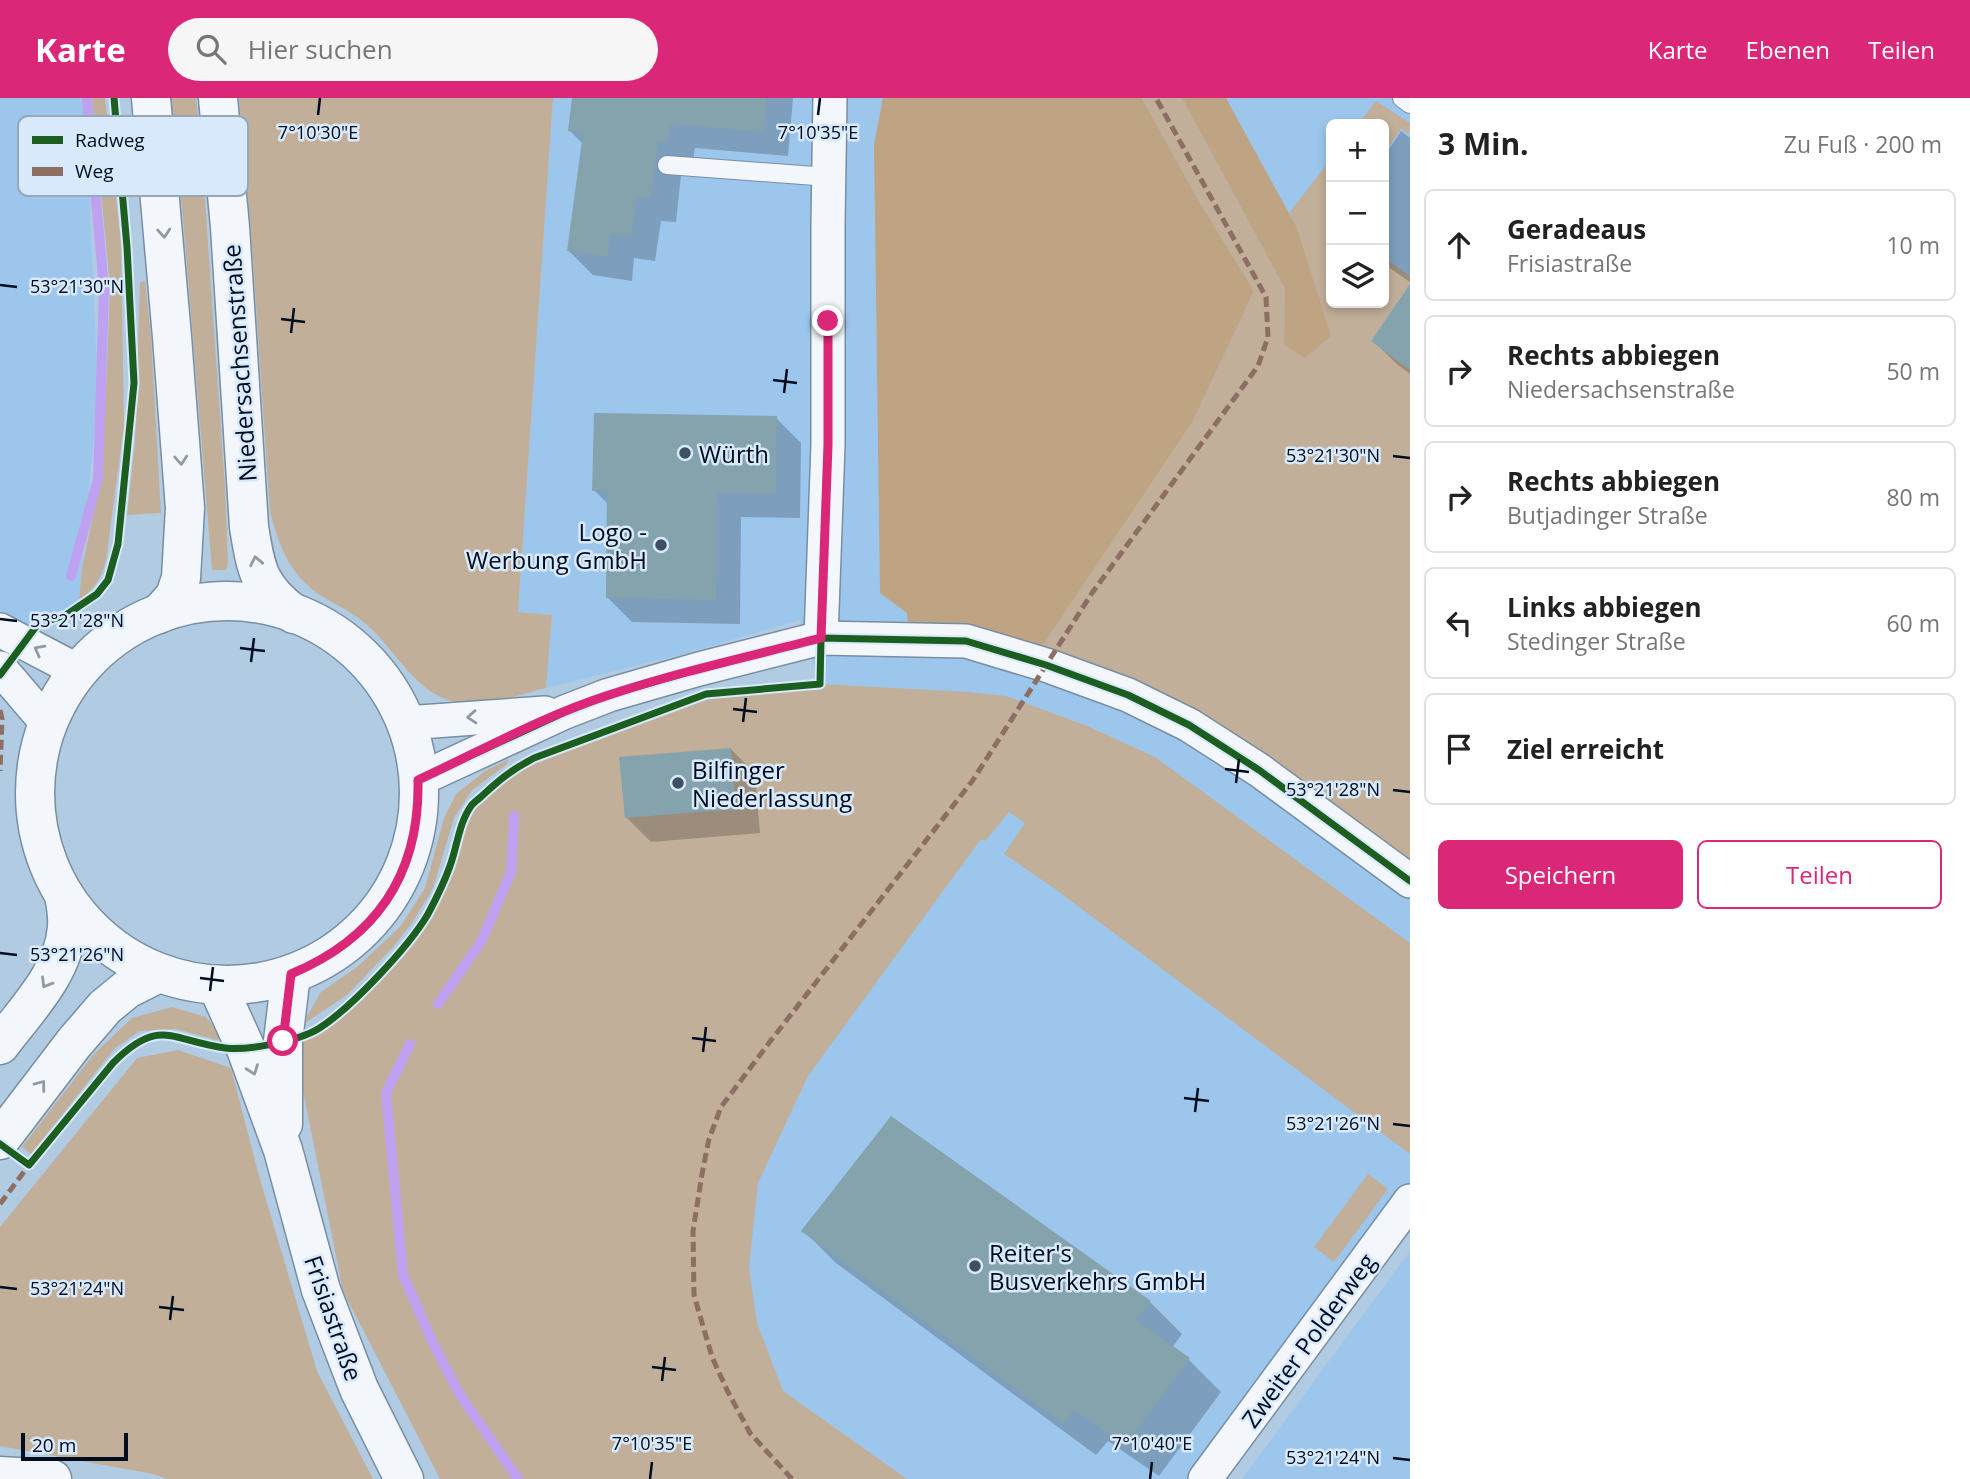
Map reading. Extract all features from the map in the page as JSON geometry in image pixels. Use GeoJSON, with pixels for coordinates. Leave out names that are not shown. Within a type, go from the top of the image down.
{"type":"FeatureCollection","features":[{"type":"Feature","properties":{"kind":"main road","name":"Niedersachsenstraße"},"geometry":{"type":"LineString","coordinates":[[151,98],[153,116]]}},
{"type":"Feature","properties":{"kind":"main road","name":"Niedersachsenstraße"},"geometry":{"type":"LineString","coordinates":[[218,98],[220,116]]}},
{"type":"Feature","properties":{"kind":"main road","name":"Niedersachsenstraße"},"geometry":{"type":"LineString","coordinates":[[159,614],[175,596],[181,578],[185,508],[160,196]]}},
{"type":"Feature","properties":{"kind":"main road","name":"Niedersachsenstraße"},"geometry":{"type":"LineString","coordinates":[[227,196],[249,527],[258,573],[272,596],[294,614]]}},
{"type":"Feature","properties":{"kind":"main road","name":"Niedersachsenstraße"},"geometry":{"type":"LineString","coordinates":[[239,602],[269,606],[294,614],[315,623],[341,640],[368,663],[386,686],[406,723],[418,780],[419,804],[412,844],[403,870],[380,909],[346,944],[322,960],[291,974],[255,984],[217,985],[191,982],[159,973],[138,964],[100,937],[76,912],[54,880],[41,845],[34,803],[38,756],[47,723],[61,694],[100,649],[124,631],[159,614],[201,603],[239,602]]}},
{"type":"Feature","properties":{"kind":"main road","name":"Niedersachsenstraße"},"geometry":{"type":"LineString","coordinates":[[0,1045],[40,993],[61,955],[67,926],[64,895]]}},
{"type":"Feature","properties":{"kind":"main road"},"geometry":{"type":"LineString","coordinates":[[0,1140],[105,1007],[127,989],[159,973]]}},
{"type":"Feature","properties":{"kind":"main road","name":"Frisiastraße"},"geometry":{"type":"LineString","coordinates":[[283,1150],[283,1041],[291,974]]}},
{"type":"Feature","properties":{"kind":"main road","name":"Frisiastraße"},"geometry":{"type":"LineString","coordinates":[[217,985],[246,1049],[283,1150],[321,1290],[359,1389],[404,1479]]}},
{"type":"Feature","properties":{"kind":"main road"},"geometry":{"type":"LineString","coordinates":[[0,1476],[52,1479]]}},
{"type":"Feature","properties":{"kind":"street"},"geometry":{"type":"LineString","coordinates":[[821,638],[828,445],[830,98]]}},
{"type":"Feature","properties":{"kind":"street"},"geometry":{"type":"LineString","coordinates":[[0,630],[79,671]]}},
{"type":"Feature","properties":{"kind":"street"},"geometry":{"type":"LineString","coordinates":[[418,780],[565,712],[609,695],[821,638],[966,641],[1046,665],[1128,695],[1189,725],[1259,770],[1410,881]]}},
{"type":"Feature","properties":{"kind":"street"},"geometry":{"type":"LineString","coordinates":[[0,668],[47,723]]}},
{"type":"Feature","properties":{"kind":"street"},"geometry":{"type":"LineString","coordinates":[[406,723],[565,712]]}},
{"type":"Feature","properties":{"kind":"street","name":"Zweiter Polderweg"},"geometry":{"type":"LineString","coordinates":[[1205,1479],[1410,1201]]}},
{"type":"Feature","properties":{"kind":"lane"},"geometry":{"type":"LineString","coordinates":[[1402,98],[1410,104]]}},
{"type":"Feature","properties":{"kind":"lane"},"geometry":{"type":"LineString","coordinates":[[667,165],[829,177]]}},
{"type":"Feature","properties":{"kind":"shaded area"},"geometry":{"type":"Polygon","coordinates":[[[0,98],[85,98],[86,116],[18,116],[18,196],[89,196],[98,393],[78,608],[38,624],[0,675],[0,98]]]}},
{"type":"Feature","properties":{"kind":"shaded area"},"geometry":{"type":"Polygon","coordinates":[[[92,98],[105,98],[107,116],[94,116],[92,98]]]}},
{"type":"Feature","properties":{"kind":"shaded area"},"geometry":{"type":"Polygon","coordinates":[[[171,98],[196,98],[198,116],[173,116],[171,98]]]}},
{"type":"Feature","properties":{"kind":"shaded area"},"geometry":{"type":"Polygon","coordinates":[[[239,98],[553,98],[518,612],[552,615],[546,688],[476,703],[452,701],[439,696],[416,679],[366,624],[305,583],[287,558],[270,512],[248,196],[248,116],[241,116],[239,98]]]}},
{"type":"Feature","properties":{"kind":"shaded area"},"geometry":{"type":"Polygon","coordinates":[[[553,98],[1410,98],[1410,1201],[1205,1479],[792,1479],[712,1357],[860,688],[820,684],[800,620],[687,653],[546,688],[552,615],[518,613],[553,98]]]}},
{"type":"Feature","properties":{"kind":"shaded area"},"geometry":{"type":"Polygon","coordinates":[[[883,98],[1142,98],[1197,198],[1254,291],[1193,421],[1039,651],[908,626],[907,613],[880,593],[874,144],[883,98]]]}},
{"type":"Feature","properties":{"kind":"shaded area"},"geometry":{"type":"Polygon","coordinates":[[[1142,98],[1182,98],[1285,289],[1284,345],[1297,228],[1289,213],[1326,165],[1326,308],[1389,308],[1389,261],[1410,276],[1410,284],[1371,341],[1410,370],[1410,871],[1039,651],[1193,421],[1254,291],[1197,198],[1142,98]]]}},
{"type":"Feature","properties":{"kind":"shaded area"},"geometry":{"type":"Polygon","coordinates":[[[1182,98],[1226,98],[1297,228],[1331,336],[1305,358],[1284,345],[1285,289],[1182,98]]]}},
{"type":"Feature","properties":{"kind":"shaded area"},"geometry":{"type":"Polygon","coordinates":[[[1376,101],[1410,123],[1410,130],[1408,134],[1401,129],[1389,147],[1389,119],[1362,119],[1376,101]]]}},
{"type":"Feature","properties":{"kind":"shaded area"},"geometry":{"type":"Polygon","coordinates":[[[101,196],[116,196],[121,243],[124,426],[106,560],[97,583],[79,600],[82,567],[99,488],[110,286],[101,196]]]}},
{"type":"Feature","properties":{"kind":"shaded area"},"geometry":{"type":"Polygon","coordinates":[[[181,196],[205,196],[225,487],[226,570],[212,570],[181,196]]]}},
{"type":"Feature","properties":{"kind":"shaded area"},"geometry":{"type":"Polygon","coordinates":[[[145,281],[151,337],[161,513],[127,515],[135,443],[140,282],[145,281]]]}},
{"type":"Feature","properties":{"kind":"shaded area"},"geometry":{"type":"Polygon","coordinates":[[[820,684],[1006,696],[1085,725],[1155,757],[1410,943],[1410,1154],[1055,889],[1004,854],[1025,823],[1009,812],[985,841],[981,839],[808,1076],[758,1183],[749,1267],[757,1323],[783,1391],[907,1479],[440,1479],[343,1291],[295,1051],[304,1037],[332,1019],[388,965],[427,917],[450,866],[464,820],[472,804],[512,769],[534,758],[706,694],[820,684]]]}},
{"type":"Feature","properties":{"kind":"shaded area"},"geometry":{"type":"Polygon","coordinates":[[[509,759],[506,765],[472,790],[454,818],[433,888],[414,920],[393,947],[347,995],[302,1025],[321,992],[357,967],[400,927],[425,888],[444,818],[456,794],[485,771],[509,759]]]}},
{"type":"Feature","properties":{"kind":"shaded area"},"geometry":{"type":"Polygon","coordinates":[[[172,1007],[206,1017],[221,1037],[217,1040],[176,1029],[140,1031],[115,1048],[31,1154],[22,1147],[93,1055],[132,1018],[172,1007]]]}},
{"type":"Feature","properties":{"kind":"shaded area"},"geometry":{"type":"Polygon","coordinates":[[[178,1050],[231,1068],[259,1176],[317,1371],[373,1479],[167,1479],[153,1474],[0,1446],[0,1227],[137,1058],[178,1050]]]}},
{"type":"Feature","properties":{"kind":"shaded area"},"geometry":{"type":"Polygon","coordinates":[[[1368,1174],[1388,1189],[1334,1262],[1314,1247],[1368,1174]]]}},
{"type":"Feature","properties":{"kind":"shaded area"},"geometry":{"type":"Polygon","coordinates":[[[1410,1251],[1410,1479],[1242,1479],[1410,1251]]]}},
{"type":"Feature","properties":{"kind":"building"},"geometry":{"type":"Polygon","coordinates":[[[572,98],[767,98],[764,132],[670,124],[668,143],[658,142],[651,198],[637,197],[631,237],[610,234],[608,257],[567,251],[583,133],[568,131],[572,98]]]}},
{"type":"Feature","properties":{"kind":"building"},"geometry":{"type":"Polygon","coordinates":[[[1410,284],[1410,370],[1371,341],[1410,284]]]}},
{"type":"Feature","properties":{"kind":"building"},"geometry":{"type":"Polygon","coordinates":[[[594,413],[777,416],[776,494],[717,493],[716,600],[606,598],[607,491],[592,491],[594,413]]]}},
{"type":"Feature","properties":{"kind":"building","name":"Bilfinger Niederlassung"},"geometry":{"type":"Polygon","coordinates":[[[731,748],[736,809],[625,818],[619,757],[731,748]]]}},
{"type":"Feature","properties":{"kind":"building","name":"Reiter's Busverkehrs GmbH"},"geometry":{"type":"Polygon","coordinates":[[[891,1116],[1151,1301],[1136,1320],[1190,1358],[1126,1445],[1074,1410],[1063,1424],[801,1231],[891,1116]]]}},
{"type":"Feature","properties":{"kind":"waterway"},"geometry":{"type":"LineString","coordinates":[[87,98],[89,116]]}},
{"type":"Feature","properties":{"kind":"waterway"},"geometry":{"type":"LineString","coordinates":[[71,576],[98,479],[104,290],[96,196]]}},
{"type":"Feature","properties":{"kind":"waterway"},"geometry":{"type":"LineString","coordinates":[[438,1004],[482,940],[511,872],[514,816]]}},
{"type":"Feature","properties":{"kind":"waterway"},"geometry":{"type":"LineString","coordinates":[[410,1044],[386,1093],[403,1275],[460,1395],[518,1479]]}},
{"type":"Feature","properties":{"kind":"marked path"},"geometry":{"type":"LineString","coordinates":[[792,1479],[750,1433],[727,1390],[712,1357],[694,1295],[693,1231],[709,1139],[721,1107],[973,780],[1092,593],[1258,366],[1268,337],[1266,297],[1156,98]]}},
{"type":"Feature","properties":{"kind":"marked path"},"geometry":{"type":"LineString","coordinates":[[0,710],[0,771]]}},
{"type":"Feature","properties":{"kind":"marked path"},"geometry":{"type":"LineString","coordinates":[[0,1204],[29,1165]]}},
{"type":"Feature","properties":{"kind":"cycle path"},"geometry":{"type":"LineString","coordinates":[[114,98],[116,116]]}},
{"type":"Feature","properties":{"kind":"cycle path"},"geometry":{"type":"LineString","coordinates":[[0,675],[38,624],[66,615],[97,594],[108,580],[118,544],[134,383],[123,196]]}},
{"type":"Feature","properties":{"kind":"cycle path"},"geometry":{"type":"LineString","coordinates":[[418,780],[565,712],[609,695],[821,638],[966,641],[1046,665],[1128,695],[1189,725],[1259,770],[1410,881]]}},
{"type":"Feature","properties":{"kind":"cycle path"},"geometry":{"type":"LineString","coordinates":[[0,1144],[29,1165],[113,1063],[143,1040],[166,1035],[234,1049],[286,1041],[318,1029],[362,993],[419,928],[445,879],[467,813],[474,803],[501,779],[534,758],[706,694],[820,684],[821,638]]}},
{"type":"Feature","properties":{"kind":"place","name":"Würth"},"geometry":{"type":"Point","coordinates":[685,453]}},
{"type":"Feature","properties":{"kind":"place","name":"Logo - Werbung GmbH"},"geometry":{"type":"Point","coordinates":[661,545]}},
{"type":"Feature","properties":{"kind":"place","name":"Bilfinger Niederlassung"},"geometry":{"type":"Point","coordinates":[678,783]}},
{"type":"Feature","properties":{"kind":"place","name":"Reiter's Busverkehrs GmbH"},"geometry":{"type":"Point","coordinates":[975,1266]}},
{"type":"Feature","properties":{"kind":"route"},"geometry":{"type":"LineString","coordinates":[[283,1041],[291,974],[322,960],[346,944],[362,930],[393,890],[403,870],[417,823],[418,780],[565,712],[609,695],[821,638],[828,445],[828,321]]}}]}
